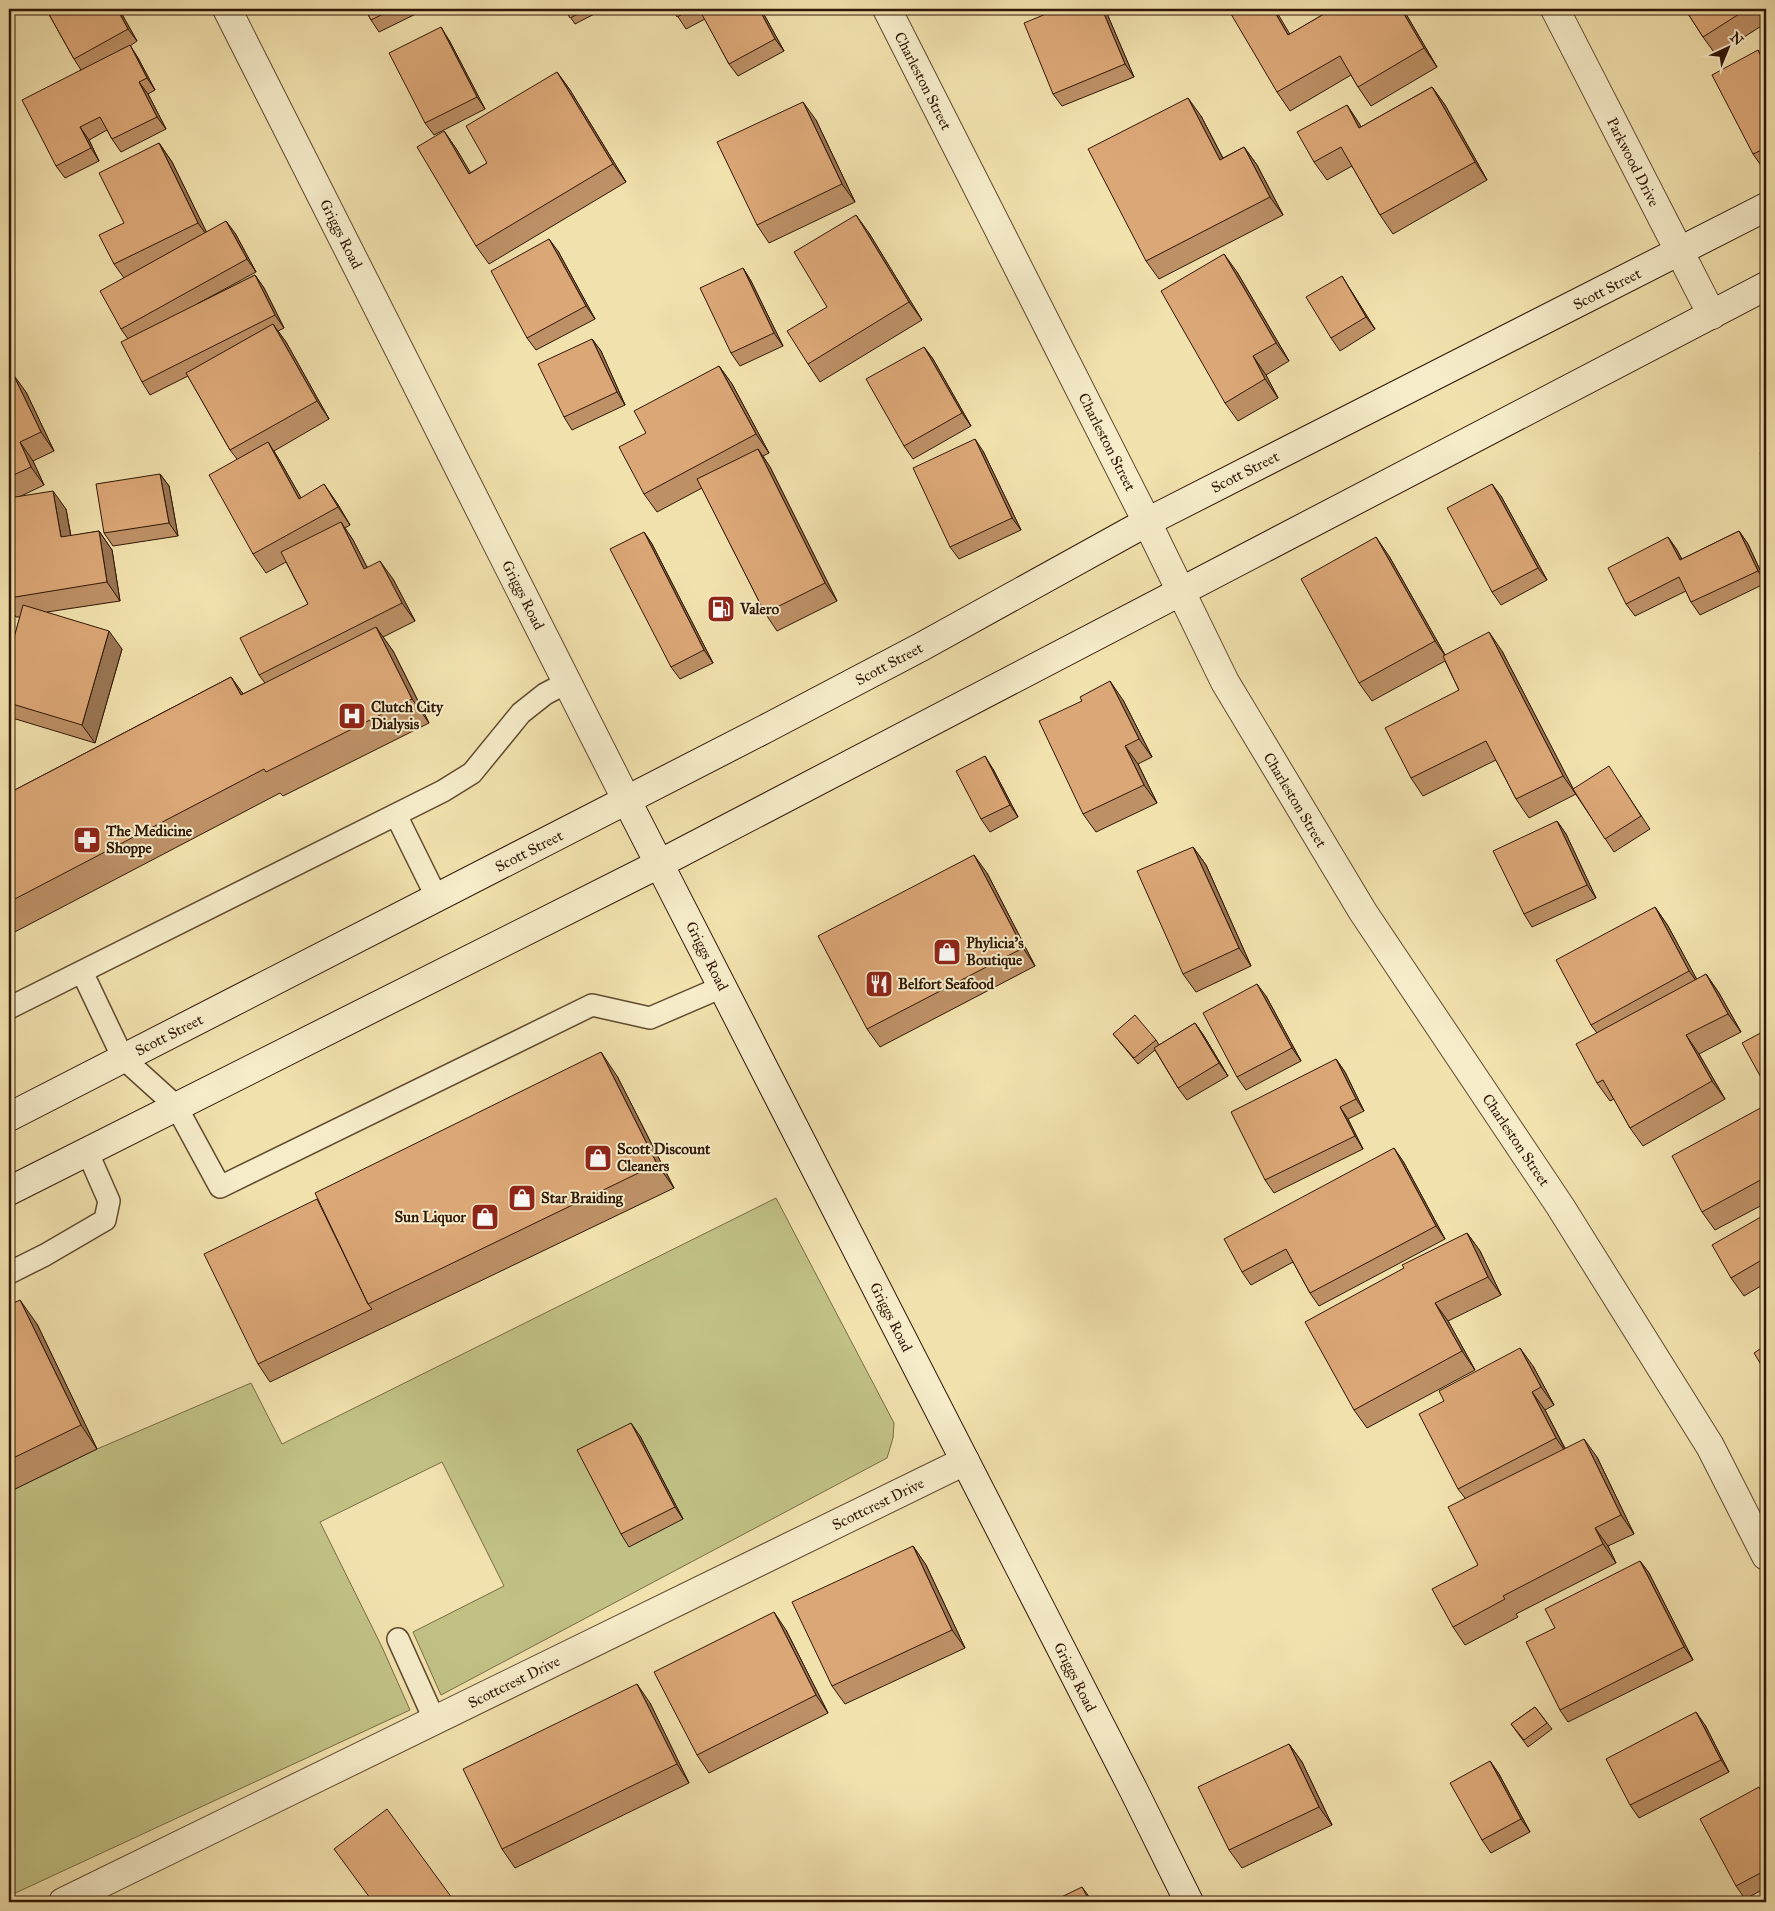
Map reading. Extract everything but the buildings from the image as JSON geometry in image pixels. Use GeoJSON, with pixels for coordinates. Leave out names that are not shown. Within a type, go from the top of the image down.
{"type":"FeatureCollection","features":[{"type":"Feature","properties":{"kind":"main road","name":"Griggs Road"},"geometry":{"type":"LineString","coordinates":[[227,9],[566,683],[1189,1902]]}},
{"type":"Feature","properties":{"kind":"main road","name":"Charleston Street"},"geometry":{"type":"LineString","coordinates":[[887,9],[1147,522],[1225,682],[1363,912],[1560,1206],[1710,1446],[1766,1556]]}},
{"type":"Feature","properties":{"kind":"main road","name":"Parkwood Drive"},"geometry":{"type":"LineString","coordinates":[[1555,9],[1712,315]]}},
{"type":"Feature","properties":{"kind":"main road","name":"Scott Street"},"geometry":{"type":"LineString","coordinates":[[9,1117],[627,801],[921,647],[1147,522],[1766,207]]}},
{"type":"Feature","properties":{"kind":"main road"},"geometry":{"type":"LineString","coordinates":[[9,1191],[660,864],[1766,286]]}},
{"type":"Feature","properties":{"kind":"main road","name":"Scottcrest Drive"},"geometry":{"type":"LineString","coordinates":[[63,1902],[965,1461]]}},
{"type":"Feature","properties":{"kind":"lane"},"geometry":{"type":"LineString","coordinates":[[9,1008],[443,791],[472,773],[521,713],[545,694],[566,683]]}},
{"type":"Feature","properties":{"kind":"lane"},"geometry":{"type":"LineString","coordinates":[[396,815],[437,898]]}},
{"type":"Feature","properties":{"kind":"lane"},"geometry":{"type":"LineString","coordinates":[[82,972],[123,1058],[176,1106],[220,1187],[592,1005],[650,1018],[722,986]]}},
{"type":"Feature","properties":{"kind":"lane"},"geometry":{"type":"LineString","coordinates":[[9,1272],[45,1255],[105,1220],[109,1202],[87,1151]]}},
{"type":"Feature","properties":{"kind":"lane"},"geometry":{"type":"LineString","coordinates":[[398,1640],[435,1721]]}},
{"type":"Feature","properties":{"kind":"green space"},"geometry":{"type":"Polygon","coordinates":[[[776,1198],[894,1423],[893,1438],[887,1458],[441,1695],[413,1632],[504,1586],[442,1462],[320,1522],[382,1647],[410,1710],[9,1896],[9,1492],[97,1449],[251,1383],[282,1444],[776,1198]]]}},
{"type":"Feature","properties":{"kind":"place","name":"Valero"},"geometry":{"type":"Point","coordinates":[721,609]}},
{"type":"Feature","properties":{"kind":"place","name":"Clutch City Dialysis"},"geometry":{"type":"Point","coordinates":[352,716]}},
{"type":"Feature","properties":{"kind":"place","name":"The Medicine Shoppe"},"geometry":{"type":"Point","coordinates":[87,840]}},
{"type":"Feature","properties":{"kind":"place","name":"Phylicia's Boutique"},"geometry":{"type":"Point","coordinates":[947,952]}},
{"type":"Feature","properties":{"kind":"place","name":"Belfort Seafood"},"geometry":{"type":"Point","coordinates":[879,984]}},
{"type":"Feature","properties":{"kind":"place","name":"Scott Discount Cleaners"},"geometry":{"type":"Point","coordinates":[598,1158]}},
{"type":"Feature","properties":{"kind":"place","name":"Star Braiding"},"geometry":{"type":"Point","coordinates":[522,1198]}},
{"type":"Feature","properties":{"kind":"place","name":"Sun Liquor"},"geometry":{"type":"Point","coordinates":[485,1217]}}]}
